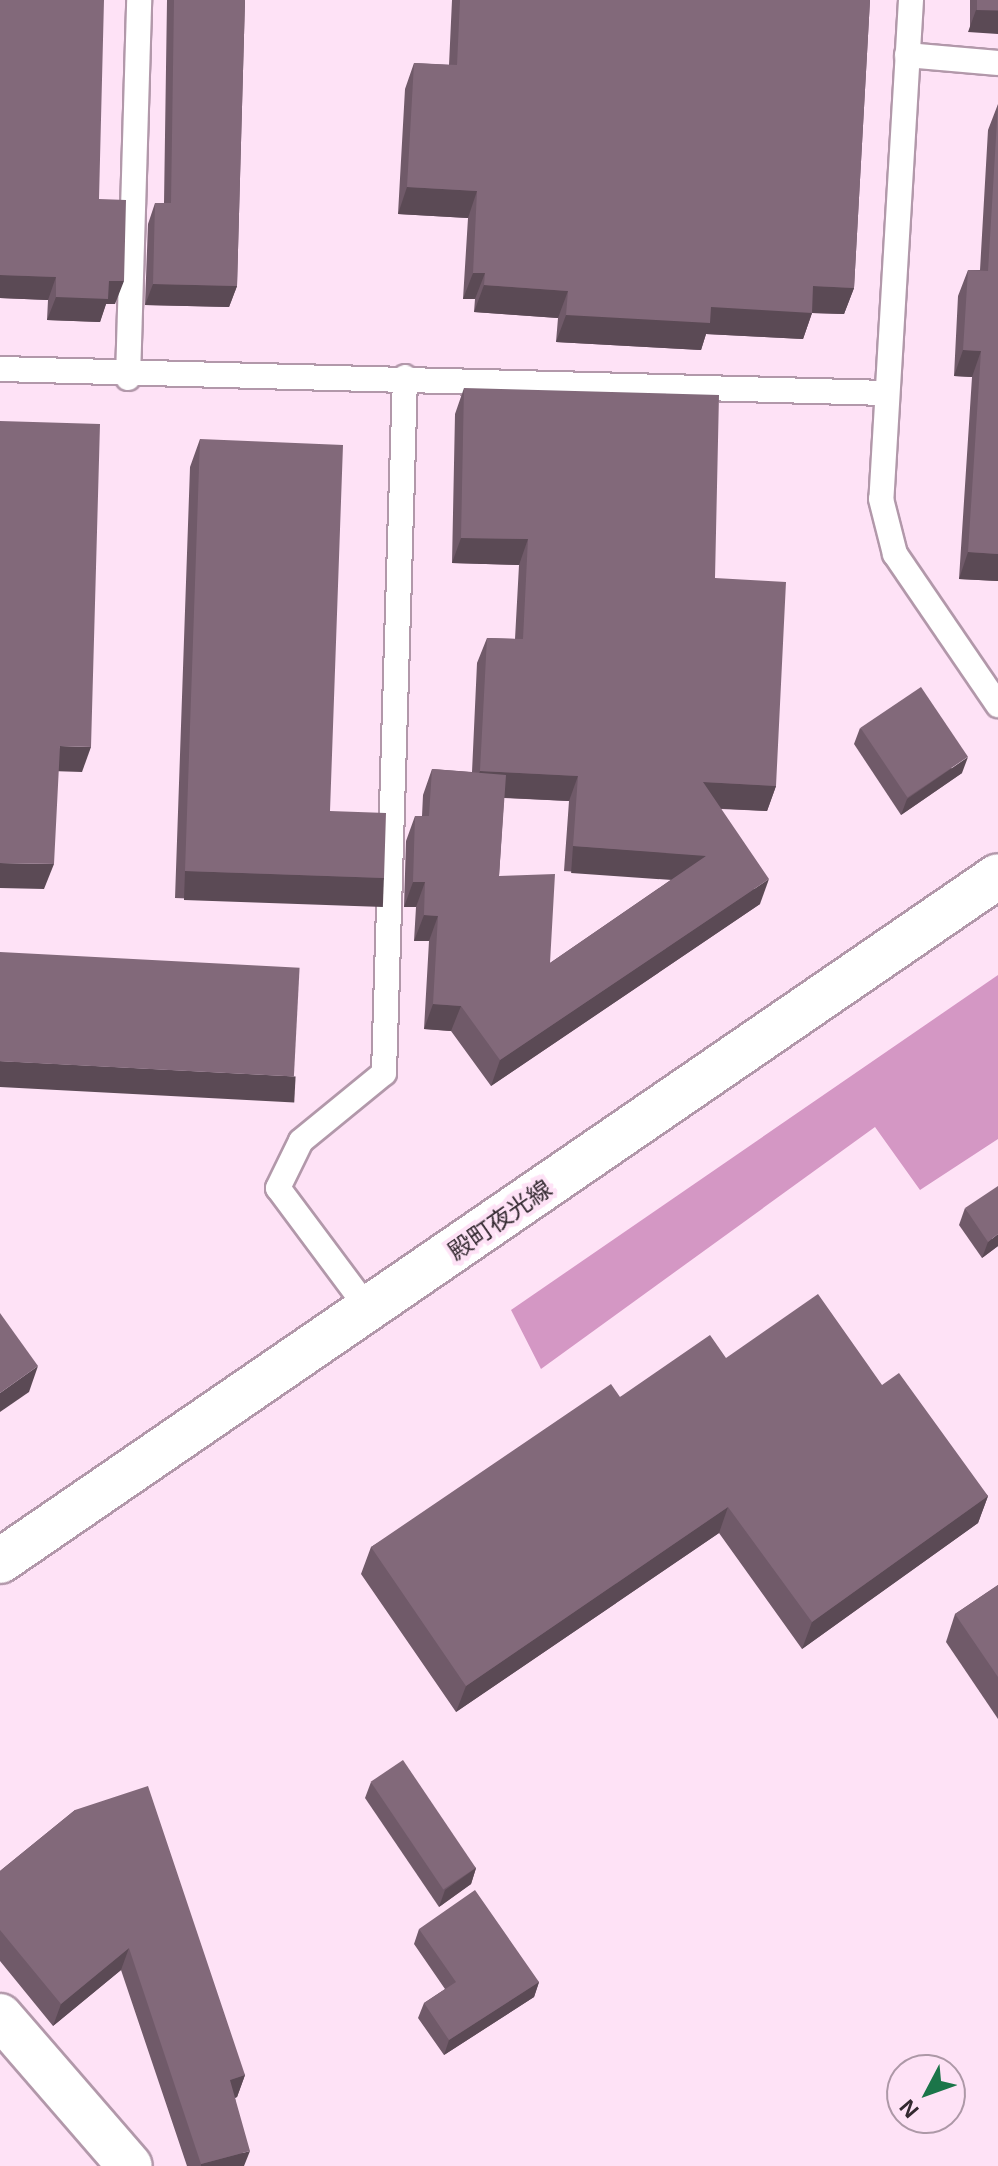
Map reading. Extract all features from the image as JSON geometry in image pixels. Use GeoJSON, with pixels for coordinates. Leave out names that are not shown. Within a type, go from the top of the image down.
{"type":"FeatureCollection","features":[{"type":"Feature","properties":{"kind":"street","name":"殿町夜光線"},"geometry":{"type":"LineString","coordinates":[[0,1561],[998,876]]}},
{"type":"Feature","properties":{"kind":"street"},"geometry":{"type":"LineString","coordinates":[[0,2016],[130,2166]]}},
{"type":"Feature","properties":{"kind":"lane"},"geometry":{"type":"LineString","coordinates":[[128,378],[139,0]]}},
{"type":"Feature","properties":{"kind":"lane"},"geometry":{"type":"LineString","coordinates":[[911,0],[881,499],[895,554],[998,705]]}},
{"type":"Feature","properties":{"kind":"lane"},"geometry":{"type":"LineString","coordinates":[[907,55],[998,63]]}},
{"type":"Feature","properties":{"kind":"lane"},"geometry":{"type":"LineString","coordinates":[[0,369],[128,378],[405,377],[887,393]]}},
{"type":"Feature","properties":{"kind":"lane"},"geometry":{"type":"LineString","coordinates":[[369,1310],[278,1188],[301,1141],[384,1073],[405,377]]}},
{"type":"Feature","properties":{"kind":"shaded area"},"geometry":{"type":"Polygon","coordinates":[[[998,975],[998,1139],[920,1190],[875,1127],[541,1369],[511,1310],[998,975]]]}},
{"type":"Feature","properties":{"kind":"building"},"geometry":{"type":"Polygon","coordinates":[[[0,0],[104,0],[99,199],[126,200],[124,281],[109,281],[108,299],[56,297],[56,277],[0,275],[0,0]]]}},
{"type":"Feature","properties":{"kind":"building"},"geometry":{"type":"Polygon","coordinates":[[[174,0],[245,0],[237,286],[153,284],[155,203],[171,203],[174,0]]]}},
{"type":"Feature","properties":{"kind":"building"},"geometry":{"type":"Polygon","coordinates":[[[460,0],[870,0],[854,288],[813,286],[812,313],[711,307],[710,323],[566,315],[568,291],[484,285],[485,273],[473,273],[477,191],[407,187],[414,63],[457,65],[460,0]]]}},
{"type":"Feature","properties":{"kind":"building"},"geometry":{"type":"Polygon","coordinates":[[[977,0],[998,0],[998,10],[977,10],[977,0]]]}},
{"type":"Feature","properties":{"kind":"building"},"geometry":{"type":"Polygon","coordinates":[[[998,104],[998,554],[968,552],[981,351],[963,350],[968,270],[988,271],[998,104]]]}},
{"type":"Feature","properties":{"kind":"building"},"geometry":{"type":"Polygon","coordinates":[[[464,388],[719,395],[715,578],[786,582],[776,786],[703,782],[769,879],[500,1060],[461,1006],[433,1004],[438,916],[424,915],[425,882],[413,882],[415,816],[429,816],[432,769],[506,775],[499,876],[555,874],[550,963],[706,856],[573,846],[578,776],[480,771],[487,638],[523,639],[528,539],[461,538],[464,388]]]}},
{"type":"Feature","properties":{"kind":"building"},"geometry":{"type":"Polygon","coordinates":[[[0,421],[100,424],[91,747],[60,746],[54,864],[0,863],[0,421]]]}},
{"type":"Feature","properties":{"kind":"building"},"geometry":{"type":"Polygon","coordinates":[[[200,439],[343,445],[330,811],[386,813],[384,878],[185,871],[200,439]]]}},
{"type":"Feature","properties":{"kind":"building"},"geometry":{"type":"Polygon","coordinates":[[[921,687],[968,757],[907,797],[860,728],[921,687]]]}},
{"type":"Feature","properties":{"kind":"building"},"geometry":{"type":"Polygon","coordinates":[[[0,952],[300,968],[294,1077],[0,1061],[0,952]]]}},
{"type":"Feature","properties":{"kind":"building"},"geometry":{"type":"Polygon","coordinates":[[[998,1186],[998,1234],[988,1242],[965,1208],[998,1186]]]}},
{"type":"Feature","properties":{"kind":"building"},"geometry":{"type":"Polygon","coordinates":[[[818,1294],[882,1385],[899,1373],[988,1496],[812,1622],[728,1507],[466,1686],[371,1547],[611,1384],[620,1397],[710,1335],[726,1358],[818,1294]]]}},
{"type":"Feature","properties":{"kind":"building"},"geometry":{"type":"Polygon","coordinates":[[[0,1313],[38,1366],[0,1393],[0,1313]]]}},
{"type":"Feature","properties":{"kind":"building"},"geometry":{"type":"Polygon","coordinates":[[[998,1585],[998,1677],[955,1614],[998,1585]]]}},
{"type":"Feature","properties":{"kind":"building"},"geometry":{"type":"Polygon","coordinates":[[[403,1760],[476,1868],[443,1890],[371,1782],[403,1760]]]}},
{"type":"Feature","properties":{"kind":"building"},"geometry":{"type":"Polygon","coordinates":[[[148,1786],[245,2075],[230,2080],[250,2151],[201,2164],[129,1948],[61,2004],[0,1930],[0,1871],[75,1810],[148,1786]]]}},
{"type":"Feature","properties":{"kind":"building"},"geometry":{"type":"Polygon","coordinates":[[[475,1890],[539,1982],[449,2040],[424,2003],[456,1982],[419,1929],[475,1890]]]}}]}
